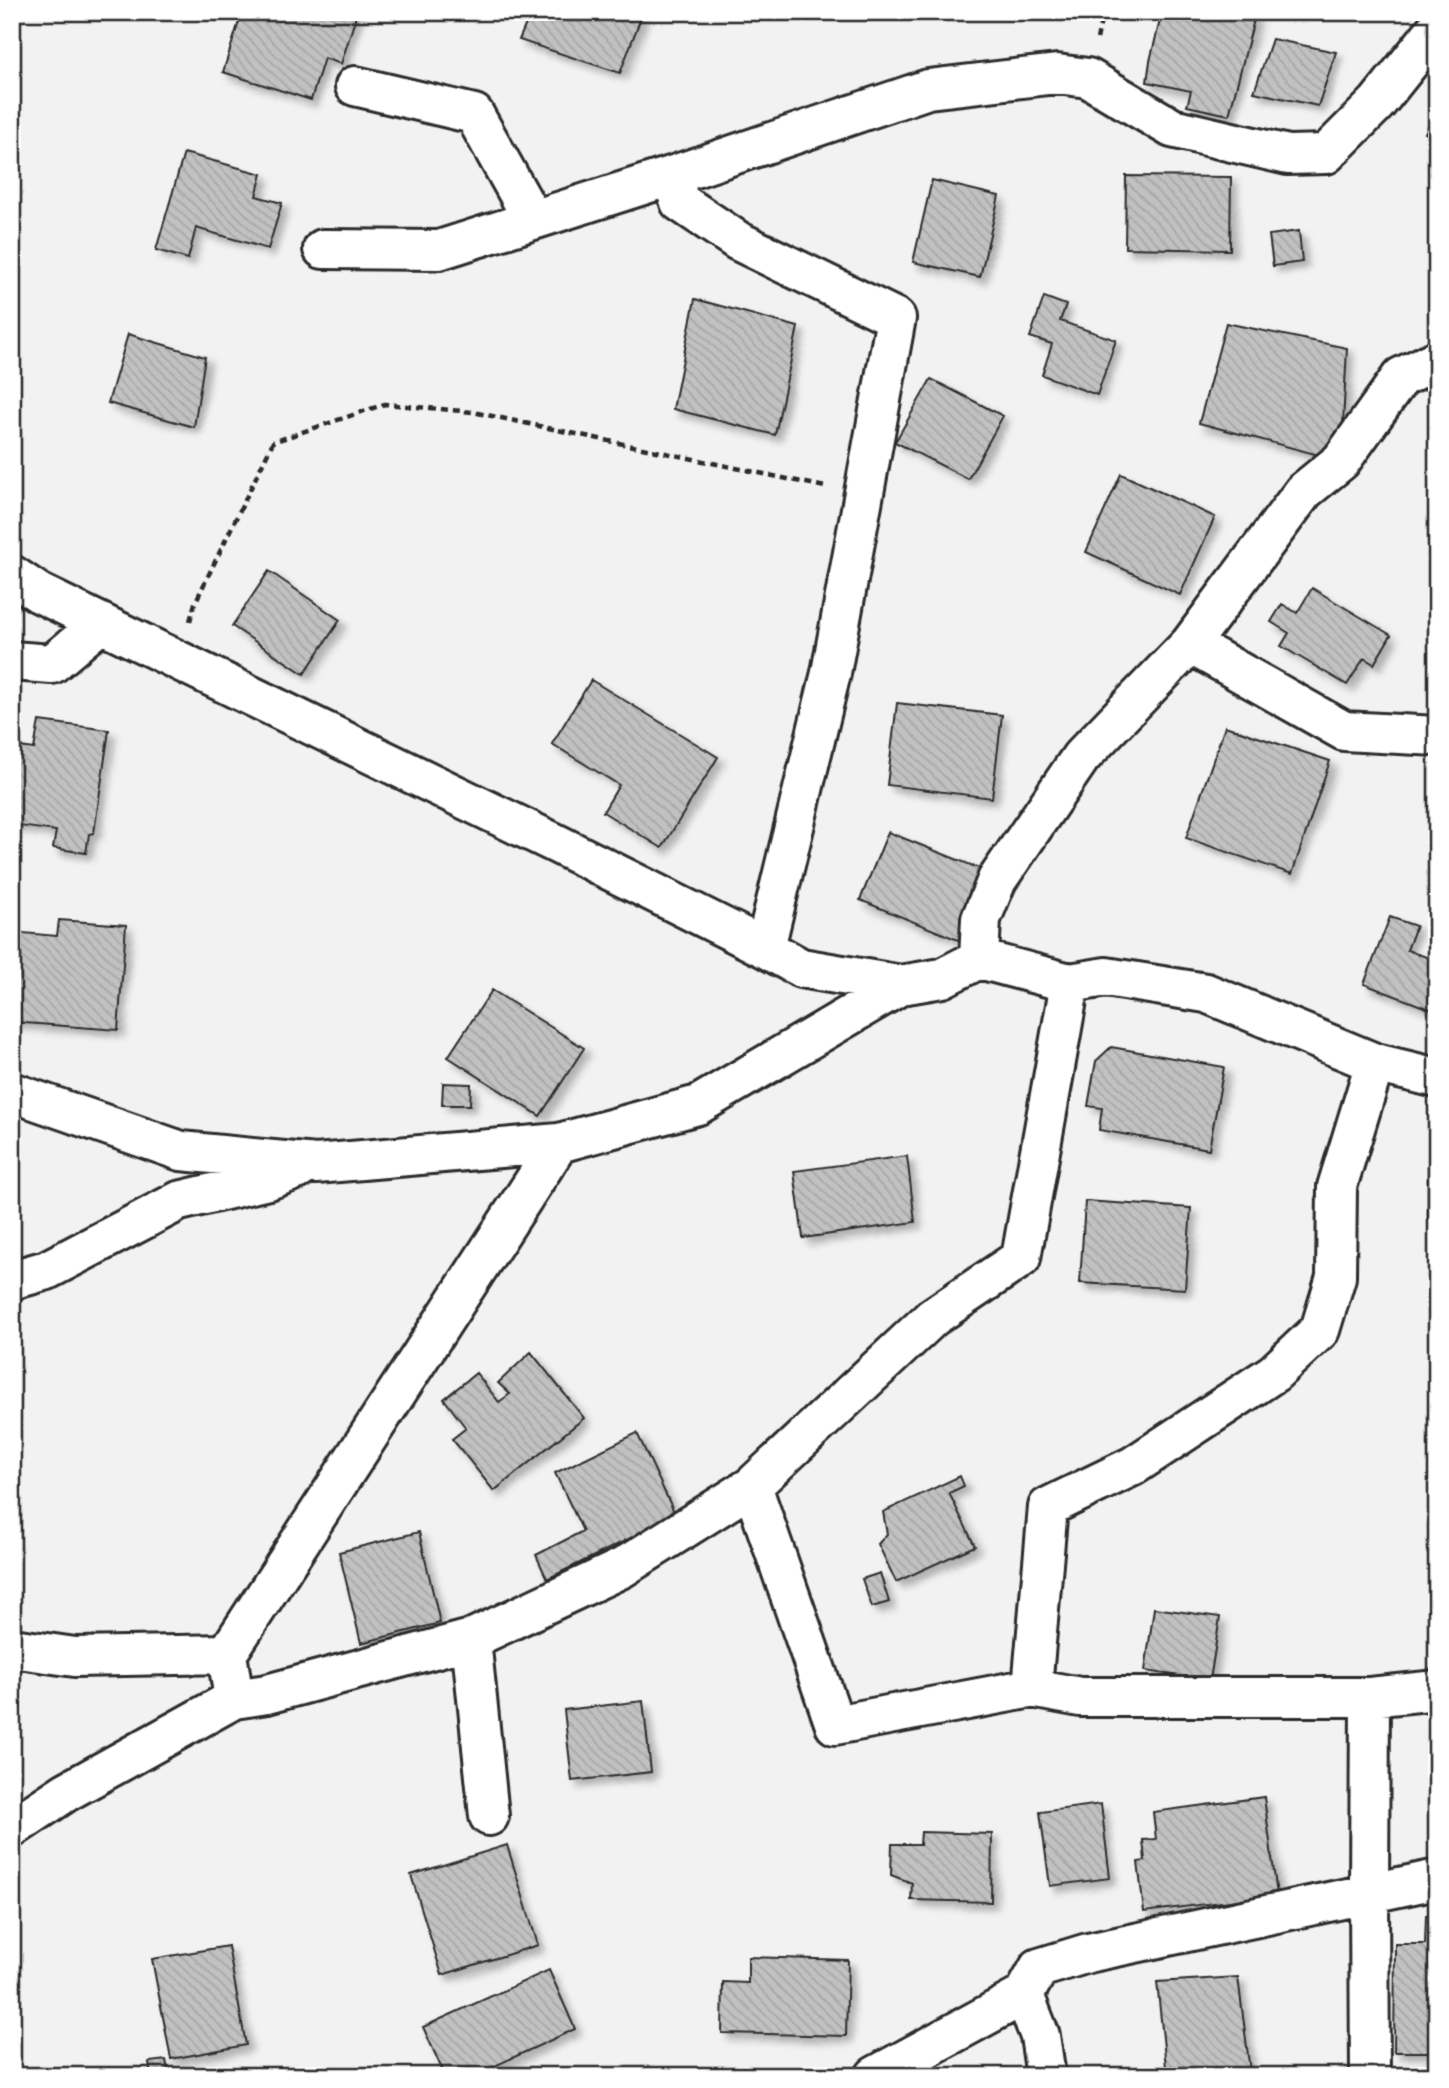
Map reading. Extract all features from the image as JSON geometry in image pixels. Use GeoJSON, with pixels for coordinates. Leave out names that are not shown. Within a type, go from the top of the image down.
{"type":"FeatureCollection","features":[{"type":"Feature","properties":{"kind":"street"},"geometry":{"type":"LineString","coordinates":[[323,249],[439,250],[671,176],[928,89],[1056,74],[1088,78],[1172,128],[1288,155],[1326,154],[1377,103],[1437,28]]}},
{"type":"Feature","properties":{"kind":"street"},"geometry":{"type":"LineString","coordinates":[[355,86],[474,114],[534,219]]}},
{"type":"Feature","properties":{"kind":"street"},"geometry":{"type":"LineString","coordinates":[[671,176],[680,202],[738,241],[896,317],[831,673],[765,948]]}},
{"type":"Feature","properties":{"kind":"street"},"geometry":{"type":"LineString","coordinates":[[979,959],[981,919],[998,880],[1081,757],[1190,644],[1304,491],[1341,461],[1401,377],[1437,360]]}},
{"type":"Feature","properties":{"kind":"street"},"geometry":{"type":"LineString","coordinates":[[12,575],[38,593],[545,838],[801,968],[901,985],[942,978],[979,959],[1070,983],[1106,977],[1206,993],[1375,1063],[1437,1078]]}},
{"type":"Feature","properties":{"kind":"street"},"geometry":{"type":"LineString","coordinates":[[12,661],[52,664],[101,623]]}},
{"type":"Feature","properties":{"kind":"street"},"geometry":{"type":"LineString","coordinates":[[1190,644],[1344,731],[1437,736]]}},
{"type":"Feature","properties":{"kind":"street"},"geometry":{"type":"LineString","coordinates":[[12,1828],[66,1792],[234,1699],[267,1694],[471,1639],[622,1568],[752,1486],[933,1317],[1021,1258],[1070,983]]}},
{"type":"Feature","properties":{"kind":"street"},"geometry":{"type":"LineString","coordinates":[[12,1092],[181,1151],[316,1164],[559,1143],[698,1105],[901,985]]}},
{"type":"Feature","properties":{"kind":"street"},"geometry":{"type":"LineString","coordinates":[[1032,1688],[1048,1507],[1133,1466],[1274,1373],[1320,1329],[1336,1277],[1337,1186],[1375,1063]]}},
{"type":"Feature","properties":{"kind":"street"},"geometry":{"type":"LineString","coordinates":[[234,1699],[227,1654],[559,1143]]}},
{"type":"Feature","properties":{"kind":"street"},"geometry":{"type":"LineString","coordinates":[[12,1280],[47,1270],[179,1201],[268,1180],[316,1164]]}},
{"type":"Feature","properties":{"kind":"street"},"geometry":{"type":"LineString","coordinates":[[752,1486],[835,1725],[1032,1688],[1080,1697],[1370,1697],[1437,1690]]}},
{"type":"Feature","properties":{"kind":"street"},"geometry":{"type":"LineString","coordinates":[[471,1639],[489,1816]]}},
{"type":"Feature","properties":{"kind":"street"},"geometry":{"type":"LineString","coordinates":[[12,1648],[75,1657],[227,1654]]}},
{"type":"Feature","properties":{"kind":"street"},"geometry":{"type":"LineString","coordinates":[[1370,1697],[1370,2076]]}},
{"type":"Feature","properties":{"kind":"street"},"geometry":{"type":"LineString","coordinates":[[875,2076],[1024,1995],[1039,1968],[1088,1953],[1437,1879]]}},
{"type":"Feature","properties":{"kind":"street"},"geometry":{"type":"LineString","coordinates":[[1024,1995],[1040,2036],[1045,2076]]}},
{"type":"Feature","properties":{"kind":"path"},"geometry":{"type":"LineString","coordinates":[[179,661],[195,603],[273,442],[386,404],[473,412],[864,495]]}},
{"type":"Feature","properties":{"kind":"building"},"geometry":{"type":"Polygon","coordinates":[[[242,12],[357,13],[341,64],[324,58],[311,100],[223,72],[242,12]]]}},
{"type":"Feature","properties":{"kind":"building"},"geometry":{"type":"Polygon","coordinates":[[[520,12],[643,12],[620,73],[519,40],[528,19],[519,15],[520,12]]]}},
{"type":"Feature","properties":{"kind":"building"},"geometry":{"type":"Polygon","coordinates":[[[1162,12],[1235,12],[1255,16],[1229,115],[1187,106],[1191,91],[1147,82],[1162,12]]]}},
{"type":"Feature","properties":{"kind":"building"},"geometry":{"type":"Polygon","coordinates":[[[1272,39],[1336,52],[1318,106],[1254,92],[1272,39]]]}},
{"type":"Feature","properties":{"kind":"building"},"geometry":{"type":"Polygon","coordinates":[[[1437,108],[1437,138],[1425,133],[1437,108]]]}},
{"type":"Feature","properties":{"kind":"building"},"geometry":{"type":"Polygon","coordinates":[[[184,153],[262,174],[256,196],[282,203],[268,249],[196,228],[188,259],[156,250],[184,153]]]}},
{"type":"Feature","properties":{"kind":"building"},"geometry":{"type":"Polygon","coordinates":[[[1126,176],[1231,177],[1230,250],[1125,248],[1126,176]]]}},
{"type":"Feature","properties":{"kind":"building"},"geometry":{"type":"Polygon","coordinates":[[[932,180],[999,196],[980,277],[913,262],[932,180]]]}},
{"type":"Feature","properties":{"kind":"building"},"geometry":{"type":"Polygon","coordinates":[[[1299,231],[1302,262],[1273,266],[1269,235],[1299,231]]]}},
{"type":"Feature","properties":{"kind":"building"},"geometry":{"type":"Polygon","coordinates":[[[1044,297],[1066,305],[1060,321],[1116,340],[1097,395],[1042,375],[1052,344],[1030,337],[1044,297]]]}},
{"type":"Feature","properties":{"kind":"building"},"geometry":{"type":"Polygon","coordinates":[[[695,299],[798,327],[775,435],[673,409],[695,299]]]}},
{"type":"Feature","properties":{"kind":"building"},"geometry":{"type":"Polygon","coordinates":[[[1226,323],[1347,348],[1341,461],[1199,423],[1226,323]]]}},
{"type":"Feature","properties":{"kind":"building"},"geometry":{"type":"Polygon","coordinates":[[[128,334],[205,357],[194,427],[108,403],[128,334]]]}},
{"type":"Feature","properties":{"kind":"building"},"geometry":{"type":"Polygon","coordinates":[[[931,379],[1003,416],[968,479],[895,442],[931,379]]]}},
{"type":"Feature","properties":{"kind":"building"},"geometry":{"type":"Polygon","coordinates":[[[1121,474],[1215,517],[1180,595],[1086,552],[1121,474]]]}},
{"type":"Feature","properties":{"kind":"building"},"geometry":{"type":"Polygon","coordinates":[[[269,571],[340,620],[304,674],[232,626],[269,571]]]}},
{"type":"Feature","properties":{"kind":"building"},"geometry":{"type":"Polygon","coordinates":[[[1312,588],[1391,635],[1374,664],[1364,658],[1347,685],[1281,646],[1289,633],[1271,622],[1282,604],[1297,613],[1312,588]]]}},
{"type":"Feature","properties":{"kind":"building"},"geometry":{"type":"Polygon","coordinates":[[[591,680],[718,757],[662,848],[603,812],[619,785],[552,744],[591,680]]]}},
{"type":"Feature","properties":{"kind":"building"},"geometry":{"type":"Polygon","coordinates":[[[897,703],[1002,715],[992,798],[887,785],[897,703]]]}},
{"type":"Feature","properties":{"kind":"building"},"geometry":{"type":"Polygon","coordinates":[[[39,721],[109,730],[94,833],[89,834],[86,853],[53,848],[56,831],[12,825],[14,746],[34,749],[39,721]]]}},
{"type":"Feature","properties":{"kind":"building"},"geometry":{"type":"Polygon","coordinates":[[[1225,726],[1330,761],[1292,874],[1186,838],[1225,726]]]}},
{"type":"Feature","properties":{"kind":"building"},"geometry":{"type":"Polygon","coordinates":[[[888,832],[991,873],[963,942],[860,900],[888,832]]]}},
{"type":"Feature","properties":{"kind":"building"},"geometry":{"type":"Polygon","coordinates":[[[1390,917],[1416,926],[1407,950],[1437,961],[1437,1012],[1364,984],[1390,917]]]}},
{"type":"Feature","properties":{"kind":"building"},"geometry":{"type":"Polygon","coordinates":[[[59,920],[126,925],[118,1030],[12,1022],[12,932],[57,936],[59,920]]]}},
{"type":"Feature","properties":{"kind":"building"},"geometry":{"type":"Polygon","coordinates":[[[492,990],[584,1048],[540,1116],[448,1057],[492,990]]]}},
{"type":"Feature","properties":{"kind":"building"},"geometry":{"type":"Polygon","coordinates":[[[1111,1047],[1224,1067],[1209,1149],[1099,1130],[1102,1108],[1088,1106],[1096,1061],[1111,1047]]]}},
{"type":"Feature","properties":{"kind":"building"},"geometry":{"type":"Polygon","coordinates":[[[443,1083],[471,1084],[470,1105],[442,1105],[443,1083]]]}},
{"type":"Feature","properties":{"kind":"building"},"geometry":{"type":"Polygon","coordinates":[[[907,1156],[915,1222],[803,1238],[794,1171],[907,1156]]]}},
{"type":"Feature","properties":{"kind":"building"},"geometry":{"type":"Polygon","coordinates":[[[1428,1161],[1437,1161],[1437,1219],[1428,1219],[1428,1161]]]}},
{"type":"Feature","properties":{"kind":"building"},"geometry":{"type":"Polygon","coordinates":[[[1085,1201],[1191,1208],[1185,1289],[1080,1283],[1085,1201]]]}},
{"type":"Feature","properties":{"kind":"building"},"geometry":{"type":"Polygon","coordinates":[[[531,1352],[584,1418],[494,1491],[452,1439],[466,1428],[444,1399],[476,1373],[499,1402],[510,1394],[498,1383],[531,1352]]]}},
{"type":"Feature","properties":{"kind":"building"},"geometry":{"type":"Polygon","coordinates":[[[1436,1411],[1437,1482],[1432,1482],[1436,1411]]]}},
{"type":"Feature","properties":{"kind":"building"},"geometry":{"type":"Polygon","coordinates":[[[637,1433],[676,1516],[547,1579],[536,1555],[583,1531],[555,1473],[637,1433]]]}},
{"type":"Feature","properties":{"kind":"building"},"geometry":{"type":"Polygon","coordinates":[[[960,1476],[964,1486],[949,1493],[975,1546],[896,1582],[878,1544],[887,1534],[883,1512],[960,1476]]]}},
{"type":"Feature","properties":{"kind":"building"},"geometry":{"type":"Polygon","coordinates":[[[419,1532],[440,1623],[361,1643],[339,1552],[419,1532]]]}},
{"type":"Feature","properties":{"kind":"building"},"geometry":{"type":"Polygon","coordinates":[[[880,1573],[889,1602],[872,1607],[862,1579],[880,1573]]]}},
{"type":"Feature","properties":{"kind":"building"},"geometry":{"type":"Polygon","coordinates":[[[1154,1608],[1220,1617],[1210,1680],[1145,1671],[1154,1608]]]}},
{"type":"Feature","properties":{"kind":"building"},"geometry":{"type":"Polygon","coordinates":[[[643,1701],[651,1772],[572,1781],[564,1710],[643,1701]]]}},
{"type":"Feature","properties":{"kind":"building"},"geometry":{"type":"Polygon","coordinates":[[[1264,1797],[1277,1895],[1144,1912],[1138,1862],[1145,1861],[1143,1840],[1156,1839],[1153,1812],[1264,1797]]]}},
{"type":"Feature","properties":{"kind":"building"},"geometry":{"type":"Polygon","coordinates":[[[1101,1804],[1110,1878],[1050,1886],[1040,1812],[1101,1804]]]}},
{"type":"Feature","properties":{"kind":"building"},"geometry":{"type":"Polygon","coordinates":[[[921,1832],[992,1834],[991,1902],[911,1900],[912,1883],[891,1875],[892,1844],[920,1844],[921,1832]]]}},
{"type":"Feature","properties":{"kind":"building"},"geometry":{"type":"Polygon","coordinates":[[[507,1845],[538,1945],[442,1975],[411,1875],[507,1845]]]}},
{"type":"Feature","properties":{"kind":"building"},"geometry":{"type":"Polygon","coordinates":[[[1426,1915],[1437,1915],[1437,2052],[1394,2052],[1395,1944],[1425,1944],[1426,1915]]]}},
{"type":"Feature","properties":{"kind":"building"},"geometry":{"type":"Polygon","coordinates":[[[228,1946],[246,2045],[171,2059],[152,1959],[228,1946]]]}},
{"type":"Feature","properties":{"kind":"building"},"geometry":{"type":"Polygon","coordinates":[[[748,1957],[848,1960],[846,2036],[722,2033],[723,1982],[748,1983],[748,1957]]]}},
{"type":"Feature","properties":{"kind":"building"},"geometry":{"type":"Polygon","coordinates":[[[549,1970],[575,2029],[473,2076],[445,2076],[423,2027],[549,1970]]]}},
{"type":"Feature","properties":{"kind":"building"},"geometry":{"type":"Polygon","coordinates":[[[1238,1977],[1250,2071],[1167,2076],[1157,1982],[1238,1977]]]}},
{"type":"Feature","properties":{"kind":"building"},"geometry":{"type":"Polygon","coordinates":[[[166,2060],[169,2076],[151,2076],[149,2062],[166,2060]]]}}]}
